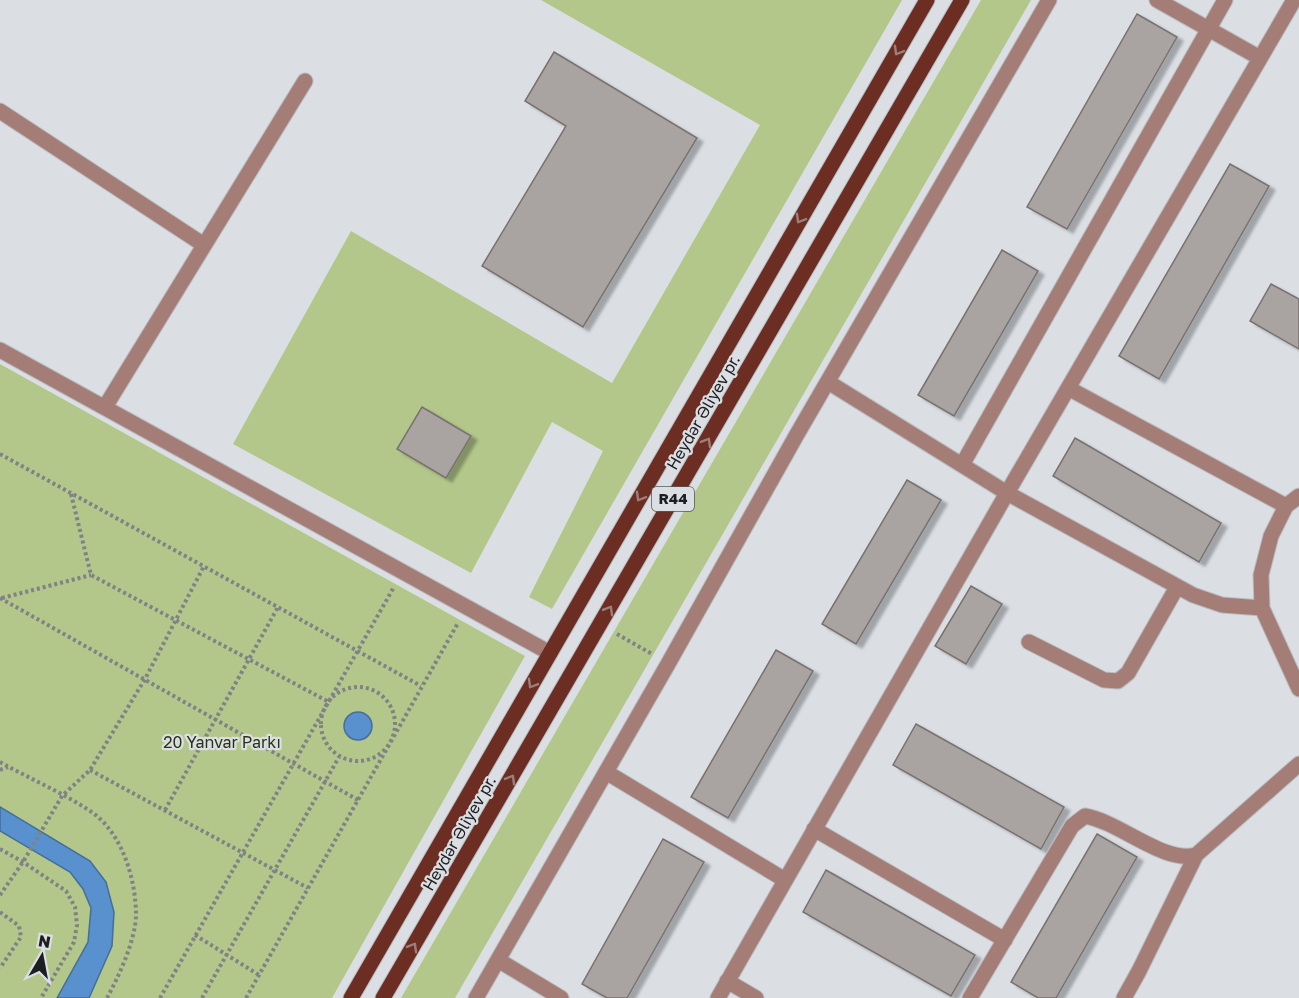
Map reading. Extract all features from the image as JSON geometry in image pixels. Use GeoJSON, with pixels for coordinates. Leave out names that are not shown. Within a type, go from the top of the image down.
{"type":"FeatureCollection","features":[{"type":"Feature","properties":{"kind":"main road","name":"Heydər Əliyev pr."},"geometry":{"type":"LineString","coordinates":[[351,998],[927,0]]}},
{"type":"Feature","properties":{"kind":"main road","name":"Heydər Əliyev pr."},"geometry":{"type":"LineString","coordinates":[[383,998],[962,0]]}},
{"type":"Feature","properties":{"kind":"street"},"geometry":{"type":"LineString","coordinates":[[476,998],[1049,0]]}},
{"type":"Feature","properties":{"kind":"street"},"geometry":{"type":"LineString","coordinates":[[1157,0],[1260,58]]}},
{"type":"Feature","properties":{"kind":"street"},"geometry":{"type":"LineString","coordinates":[[962,465],[1226,0]]}},
{"type":"Feature","properties":{"kind":"street"},"geometry":{"type":"LineString","coordinates":[[718,998],[1007,493],[1294,0]]}},
{"type":"Feature","properties":{"kind":"street"},"geometry":{"type":"LineString","coordinates":[[105,407],[305,81]]}},
{"type":"Feature","properties":{"kind":"street"},"geometry":{"type":"LineString","coordinates":[[0,111],[204,245]]}},
{"type":"Feature","properties":{"kind":"street"},"geometry":{"type":"LineString","coordinates":[[0,350],[550,653]]}},
{"type":"Feature","properties":{"kind":"street"},"geometry":{"type":"LineString","coordinates":[[828,382],[1007,493],[1177,587],[1222,605],[1262,608]]}},
{"type":"Feature","properties":{"kind":"street"},"geometry":{"type":"LineString","coordinates":[[1068,388],[1286,506]]}},
{"type":"Feature","properties":{"kind":"street"},"geometry":{"type":"LineString","coordinates":[[1299,496],[1286,506],[1270,536],[1261,576],[1262,608],[1299,689]]}},
{"type":"Feature","properties":{"kind":"street"},"geometry":{"type":"LineString","coordinates":[[1029,642],[1104,680],[1118,681],[1128,673],[1177,587]]}},
{"type":"Feature","properties":{"kind":"street"},"geometry":{"type":"LineString","coordinates":[[1124,998],[1196,855],[1299,764]]}},
{"type":"Feature","properties":{"kind":"street"},"geometry":{"type":"LineString","coordinates":[[606,772],[785,880]]}},
{"type":"Feature","properties":{"kind":"street"},"geometry":{"type":"LineString","coordinates":[[970,998],[1072,826],[1085,816],[1101,819],[1169,855],[1187,857],[1196,855]]}},
{"type":"Feature","properties":{"kind":"street"},"geometry":{"type":"LineString","coordinates":[[814,829],[1005,940]]}},
{"type":"Feature","properties":{"kind":"street"},"geometry":{"type":"LineString","coordinates":[[498,960],[561,998]]}},
{"type":"Feature","properties":{"kind":"street"},"geometry":{"type":"LineString","coordinates":[[727,981],[756,998]]}},
{"type":"Feature","properties":{"kind":"path"},"geometry":{"type":"LineString","coordinates":[[0,454],[421,686]]}},
{"type":"Feature","properties":{"kind":"path"},"geometry":{"type":"LineString","coordinates":[[71,493],[91,575]]}},
{"type":"Feature","properties":{"kind":"path"},"geometry":{"type":"LineString","coordinates":[[0,895],[23,862],[62,796],[90,770],[145,679],[204,566]]}},
{"type":"Feature","properties":{"kind":"path"},"geometry":{"type":"LineString","coordinates":[[160,998],[403,571]]}},
{"type":"Feature","properties":{"kind":"path"},"geometry":{"type":"LineString","coordinates":[[1,598],[91,575],[329,702]]}},
{"type":"Feature","properties":{"kind":"path"},"geometry":{"type":"LineString","coordinates":[[1,598],[358,800]]}},
{"type":"Feature","properties":{"kind":"path"},"geometry":{"type":"LineString","coordinates":[[246,998],[468,606]]}},
{"type":"Feature","properties":{"kind":"path"},"geometry":{"type":"LineString","coordinates":[[165,810],[278,607]]}},
{"type":"Feature","properties":{"kind":"path"},"geometry":{"type":"LineString","coordinates":[[600,625],[668,664]]}},
{"type":"Feature","properties":{"kind":"path"},"geometry":{"type":"LineString","coordinates":[[352,688],[365,688],[378,693],[388,702],[394,714],[395,728],[392,741],[383,752],[372,759],[358,761],[339,757],[325,741],[321,727],[323,714],[329,702],[339,693],[352,688]]}},
{"type":"Feature","properties":{"kind":"path"},"geometry":{"type":"LineString","coordinates":[[202,998],[339,757]]}},
{"type":"Feature","properties":{"kind":"path"},"geometry":{"type":"LineString","coordinates":[[0,762],[94,814],[116,838],[131,874],[136,917],[124,965],[107,998]]}},
{"type":"Feature","properties":{"kind":"path"},"geometry":{"type":"LineString","coordinates":[[0,770],[9,767]]}},
{"type":"Feature","properties":{"kind":"path"},"geometry":{"type":"LineString","coordinates":[[90,770],[308,888]]}},
{"type":"Feature","properties":{"kind":"path"},"geometry":{"type":"LineString","coordinates":[[0,849],[66,891],[75,907],[77,925],[74,942],[41,998]]}},
{"type":"Feature","properties":{"kind":"path"},"geometry":{"type":"LineString","coordinates":[[0,912],[19,926],[21,937],[0,968]]}},
{"type":"Feature","properties":{"kind":"path"},"geometry":{"type":"LineString","coordinates":[[195,935],[259,975]]}},
{"type":"Feature","properties":{"kind":"green space"},"geometry":{"type":"Polygon","coordinates":[[[541,0],[902,0],[552,609],[529,597],[603,451],[552,422],[471,573],[233,444],[351,231],[612,383],[760,125],[541,0]]]}},
{"type":"Feature","properties":{"kind":"green space"},"geometry":{"type":"Polygon","coordinates":[[[981,0],[1031,0],[455,998],[401,998],[981,0]]]}},
{"type":"Feature","properties":{"kind":"green space","name":"20 Yanvar Parkı"},"geometry":{"type":"Polygon","coordinates":[[[0,364],[525,656],[332,998],[0,998],[0,364]]]}},
{"type":"Feature","properties":{"kind":"water"},"geometry":{"type":"Polygon","coordinates":[[[358,712],[368,716],[372,726],[368,736],[358,740],[348,736],[344,726],[348,716],[358,712]]]}},
{"type":"Feature","properties":{"kind":"water"},"geometry":{"type":"Polygon","coordinates":[[[0,807],[90,861],[106,882],[114,912],[112,946],[89,998],[57,998],[88,942],[91,908],[83,889],[70,872],[0,831],[0,807]]]}},
{"type":"Feature","properties":{"kind":"building"},"geometry":{"type":"Polygon","coordinates":[[[1137,14],[1177,37],[1067,229],[1027,207],[1137,14]]]}},
{"type":"Feature","properties":{"kind":"building"},"geometry":{"type":"Polygon","coordinates":[[[554,52],[697,138],[583,327],[482,266],[566,126],[525,101],[554,52]]]}},
{"type":"Feature","properties":{"kind":"building"},"geometry":{"type":"Polygon","coordinates":[[[1230,164],[1269,186],[1159,379],[1119,356],[1230,164]]]}},
{"type":"Feature","properties":{"kind":"building"},"geometry":{"type":"Polygon","coordinates":[[[1002,250],[1038,271],[954,416],[918,395],[1002,250]]]}},
{"type":"Feature","properties":{"kind":"building"},"geometry":{"type":"Polygon","coordinates":[[[1271,284],[1299,299],[1299,349],[1250,321],[1271,284]]]}},
{"type":"Feature","properties":{"kind":"building"},"geometry":{"type":"Polygon","coordinates":[[[422,407],[471,436],[446,478],[397,449],[422,407]]]}},
{"type":"Feature","properties":{"kind":"building"},"geometry":{"type":"Polygon","coordinates":[[[1075,438],[1221,523],[1199,562],[1053,476],[1075,438]]]}},
{"type":"Feature","properties":{"kind":"building"},"geometry":{"type":"Polygon","coordinates":[[[907,480],[941,500],[856,644],[822,624],[907,480]]]}},
{"type":"Feature","properties":{"kind":"building"},"geometry":{"type":"Polygon","coordinates":[[[971,586],[1002,604],[966,664],[935,646],[971,586]]]}},
{"type":"Feature","properties":{"kind":"building"},"geometry":{"type":"Polygon","coordinates":[[[776,650],[813,671],[728,818],[691,797],[776,650]]]}},
{"type":"Feature","properties":{"kind":"building"},"geometry":{"type":"Polygon","coordinates":[[[916,724],[1064,807],[1041,849],[893,765],[916,724]]]}},
{"type":"Feature","properties":{"kind":"building"},"geometry":{"type":"Polygon","coordinates":[[[1097,834],[1137,857],[1056,998],[1038,998],[1011,982],[1097,834]]]}},
{"type":"Feature","properties":{"kind":"building"},"geometry":{"type":"Polygon","coordinates":[[[663,839],[704,862],[627,998],[607,998],[582,984],[663,839]]]}},
{"type":"Feature","properties":{"kind":"building"},"geometry":{"type":"Polygon","coordinates":[[[826,870],[975,955],[951,996],[803,912],[826,870]]]}}]}
